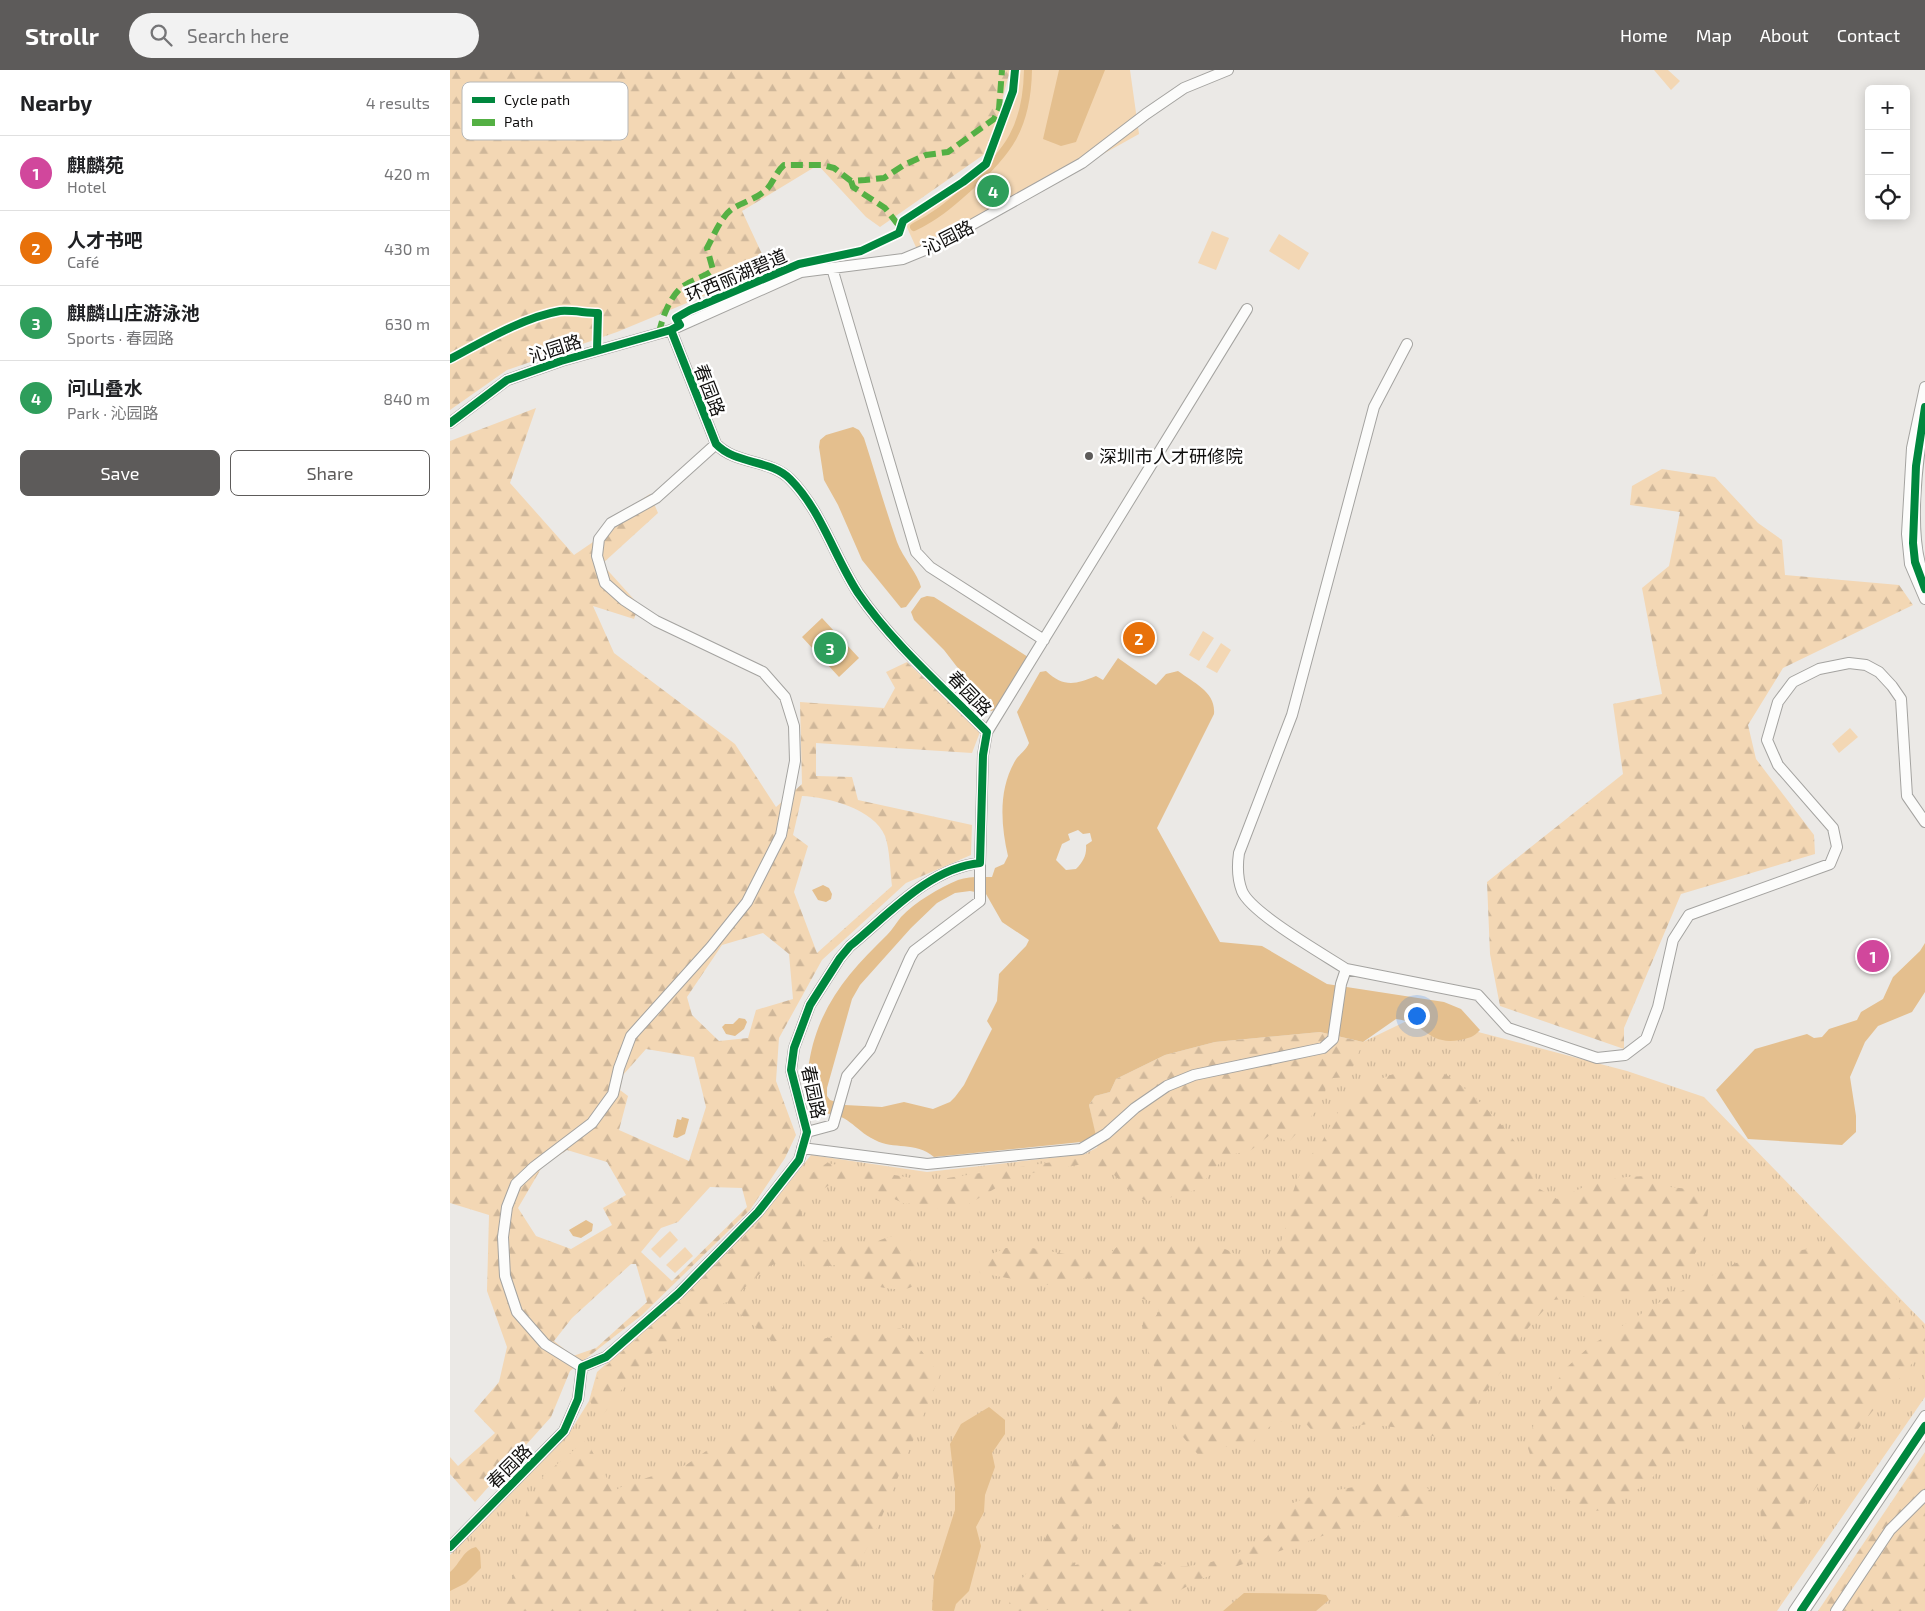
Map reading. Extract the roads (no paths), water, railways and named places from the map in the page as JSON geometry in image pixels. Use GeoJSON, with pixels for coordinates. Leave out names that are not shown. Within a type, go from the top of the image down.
{"type":"FeatureCollection","features":[{"type":"Feature","properties":{"kind":"street","name":"沁园路"},"geometry":{"type":"LineString","coordinates":[[450,423],[507,380],[561,360],[671,330],[801,272],[903,259],[932,247],[1082,163],[1146,114],[1184,88],[1228,70]]}},
{"type":"Feature","properties":{"kind":"street"},"geometry":{"type":"LineString","coordinates":[[832,268],[916,552],[930,567],[1044,640]]}},
{"type":"Feature","properties":{"kind":"street"},"geometry":{"type":"LineString","coordinates":[[987,732],[1247,309]]}},
{"type":"Feature","properties":{"kind":"street","name":"春园路"},"geometry":{"type":"LineString","coordinates":[[450,1547],[564,1431],[578,1399],[582,1367],[606,1357],[679,1293],[758,1212],[798,1160],[807,1132],[791,1070],[794,1048],[810,1005],[845,952],[933,878],[945,871],[967,864],[980,863],[982,755],[987,732],[884,626],[858,592],[805,496],[789,477],[780,471],[729,456],[716,444],[671,330]]}},
{"type":"Feature","properties":{"kind":"street"},"geometry":{"type":"LineString","coordinates":[[1408,344],[1374,407],[1292,715],[1239,853],[1237,871],[1243,892],[1255,905],[1268,917],[1346,969],[1478,995],[1508,1028],[1597,1058],[1625,1055],[1646,1039],[1658,1007],[1673,940],[1689,914],[1830,864],[1838,847],[1833,828],[1778,765],[1767,740],[1778,702],[1793,682],[1818,668],[1849,663],[1866,665],[1879,672],[1892,686],[1900,699],[1907,796],[1925,822]]}},
{"type":"Feature","properties":{"kind":"street"},"geometry":{"type":"LineString","coordinates":[[1925,387],[1912,448],[1907,525],[1910,564],[1925,599]]}},
{"type":"Feature","properties":{"kind":"street"},"geometry":{"type":"LineString","coordinates":[[1925,416],[1919,459],[1915,525],[1918,556],[1925,580]]}},
{"type":"Feature","properties":{"kind":"street"},"geometry":{"type":"LineString","coordinates":[[582,1367],[545,1344],[517,1312],[505,1276],[503,1238],[507,1207],[516,1184],[534,1167],[592,1123],[613,1094],[619,1068],[631,1036],[711,947],[747,902],[781,835],[795,761],[794,726],[785,697],[763,672],[656,621],[624,600],[605,583],[597,556],[599,539],[611,523],[656,498],[716,444]]}},
{"type":"Feature","properties":{"kind":"street"},"geometry":{"type":"LineString","coordinates":[[807,1132],[833,1125],[847,1076],[870,1048],[914,951],[980,901],[980,863]]}},
{"type":"Feature","properties":{"kind":"street"},"geometry":{"type":"LineString","coordinates":[[802,1148],[927,1164],[1082,1149],[1106,1134],[1135,1108],[1167,1086],[1194,1075],[1323,1048],[1333,1039],[1341,984],[1346,969]]}},
{"type":"Feature","properties":{"kind":"street"},"geometry":{"type":"LineString","coordinates":[[1794,1611],[1925,1416]]}},
{"type":"Feature","properties":{"kind":"street"},"geometry":{"type":"LineString","coordinates":[[1804,1611],[1925,1431]]}},
{"type":"Feature","properties":{"kind":"street"},"geometry":{"type":"LineString","coordinates":[[1836,1611],[1890,1530],[1925,1495]]}},
{"type":"Feature","properties":{"kind":"waterway"},"geometry":{"type":"LineString","coordinates":[[914,227],[954,201],[982,176],[1004,150],[1013,137],[1024,107],[1028,70]]}},
{"type":"Feature","properties":{"kind":"place","name":"问山叠水"},"geometry":{"type":"Point","coordinates":[993,191]}},
{"type":"Feature","properties":{"kind":"place","name":"深圳市人才研修院"},"geometry":{"type":"Point","coordinates":[1089,456]}},
{"type":"Feature","properties":{"kind":"place","name":"人才书吧"},"geometry":{"type":"Point","coordinates":[1139,638]}},
{"type":"Feature","properties":{"kind":"place","name":"麒麟山庄游泳池"},"geometry":{"type":"Point","coordinates":[830,648]}},
{"type":"Feature","properties":{"kind":"place","name":"麒麟苑"},"geometry":{"type":"Point","coordinates":[1873,956]}}]}
